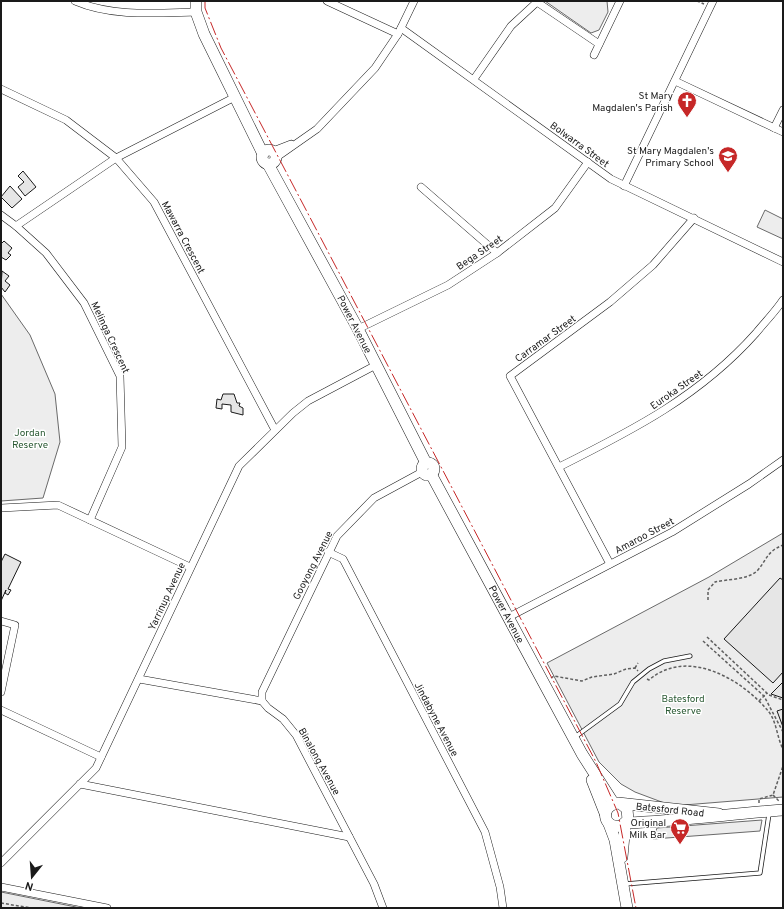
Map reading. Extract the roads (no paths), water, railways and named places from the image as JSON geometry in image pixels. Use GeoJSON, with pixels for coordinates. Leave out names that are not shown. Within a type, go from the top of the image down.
{"type":"FeatureCollection","features":[{"type":"Feature","properties":{"kind":"street"},"geometry":{"type":"LineString","coordinates":[[75,1],[114,12],[159,13],[196,7]]}},
{"type":"Feature","properties":{"kind":"street","name":"Bolwarra Street"},"geometry":{"type":"LineString","coordinates":[[327,1],[400,31],[474,79],[588,162],[624,186],[694,218],[783,262]]}},
{"type":"Feature","properties":{"kind":"street"},"geometry":{"type":"LineString","coordinates":[[271,156],[317,129],[375,68],[400,31],[414,1]]}},
{"type":"Feature","properties":{"kind":"street"},"geometry":{"type":"LineString","coordinates":[[594,55],[620,1]]}},
{"type":"Feature","properties":{"kind":"street"},"geometry":{"type":"LineString","coordinates":[[624,186],[713,1]]}},
{"type":"Feature","properties":{"kind":"street"},"geometry":{"type":"LineString","coordinates":[[474,79],[511,26],[537,2],[599,44]]}},
{"type":"Feature","properties":{"kind":"street","name":"Power Avenue"},"geometry":{"type":"LineString","coordinates":[[196,7],[204,34],[235,98],[252,128],[271,156],[282,185],[358,328],[426,470],[509,617],[574,738],[582,754],[605,813]]}},
{"type":"Feature","properties":{"kind":"street"},"geometry":{"type":"LineString","coordinates":[[675,81],[783,132]]}},
{"type":"Feature","properties":{"kind":"street","name":"Mawarra Crescent"},"geometry":{"type":"LineString","coordinates":[[1,89],[66,120],[116,158],[154,202],[275,430]]}},
{"type":"Feature","properties":{"kind":"street"},"geometry":{"type":"LineString","coordinates":[[16,226],[116,158],[235,98]]}},
{"type":"Feature","properties":{"kind":"street"},"geometry":{"type":"LineString","coordinates":[[774,128],[783,110]]}},
{"type":"Feature","properties":{"kind":"street","name":"Bega Street"},"geometry":{"type":"LineString","coordinates":[[358,328],[448,285],[497,253],[554,208],[588,162]]}},
{"type":"Feature","properties":{"kind":"street"},"geometry":{"type":"LineString","coordinates":[[421,187],[497,253]]}},
{"type":"Feature","properties":{"kind":"street","name":"Melinga Crescent"},"geometry":{"type":"LineString","coordinates":[[1,215],[16,226],[46,253],[84,303],[120,376],[122,447],[90,520]]}},
{"type":"Feature","properties":{"kind":"street","name":"Carramar Street"},"geometry":{"type":"LineString","coordinates":[[610,564],[510,376],[610,302],[653,265],[694,218]]}},
{"type":"Feature","properties":{"kind":"street","name":"Euroka Street"},"geometry":{"type":"LineString","coordinates":[[559,467],[621,436],[673,406],[714,374],[747,343],[783,300]]}},
{"type":"Feature","properties":{"kind":"street","name":"Yarrinup Avenue"},"geometry":{"type":"LineString","coordinates":[[1,862],[96,768],[239,466],[308,400],[376,365]]}},
{"type":"Feature","properties":{"kind":"street","name":"Amaroo Street"},"geometry":{"type":"LineString","coordinates":[[509,617],[672,532],[749,484],[783,460]]}},
{"type":"Feature","properties":{"kind":"street","name":"Gooyong Avenue"},"geometry":{"type":"LineString","coordinates":[[262,701],[262,692],[337,536],[374,498],[426,470]]}},
{"type":"Feature","properties":{"kind":"street"},"geometry":{"type":"LineString","coordinates":[[1,508],[58,505],[190,567]]}},
{"type":"Feature","properties":{"kind":"street","name":"Jindabyne Avenue"},"geometry":{"type":"LineString","coordinates":[[328,552],[342,559],[485,832],[500,887],[503,908]]}},
{"type":"Feature","properties":{"kind":"street"},"geometry":{"type":"LineString","coordinates":[[1,622],[15,625],[1,692]]}},
{"type":"Feature","properties":{"kind":"street"},"geometry":{"type":"LineString","coordinates":[[139,679],[262,701]]}},
{"type":"Feature","properties":{"kind":"street","name":"Binalong Avenue"},"geometry":{"type":"LineString","coordinates":[[262,701],[268,708],[283,719],[296,735],[374,884],[383,908]]}},
{"type":"Feature","properties":{"kind":"street"},"geometry":{"type":"LineString","coordinates":[[1,710],[101,757]]}},
{"type":"Feature","properties":{"kind":"street","name":"Power Avenue"},"geometry":{"type":"LineString","coordinates":[[582,754],[617,804]]}},
{"type":"Feature","properties":{"kind":"street"},"geometry":{"type":"LineString","coordinates":[[80,784],[349,837]]}},
{"type":"Feature","properties":{"kind":"street"},"geometry":{"type":"LineString","coordinates":[[621,880],[625,824],[628,812],[617,804],[606,809],[605,813],[615,840],[621,880],[627,908]]}},
{"type":"Feature","properties":{"kind":"street","name":"Batesford Road"},"geometry":{"type":"LineString","coordinates":[[617,804],[719,814]]}},
{"type":"Feature","properties":{"kind":"street","name":"Batesford Road"},"geometry":{"type":"LineString","coordinates":[[625,824],[671,821],[719,814],[783,810]]}},
{"type":"Feature","properties":{"kind":"street"},"geometry":{"type":"LineString","coordinates":[[609,824],[617,827],[625,824]]}},
{"type":"Feature","properties":{"kind":"street"},"geometry":{"type":"LineString","coordinates":[[1,887],[107,908]]}},
{"type":"Feature","properties":{"kind":"lane"},"geometry":{"type":"LineString","coordinates":[[574,738],[620,704],[633,682],[649,669],[664,661],[690,656]]}},
{"type":"Feature","properties":{"kind":"lane"},"geometry":{"type":"LineString","coordinates":[[621,880],[633,882],[760,874],[764,811]]}},
{"type":"Feature","properties":{"kind":"place","name":"St Mary Magdalen's Parish"},"geometry":{"type":"Point","coordinates":[687,118]}},
{"type":"Feature","properties":{"kind":"place","name":"St Mary Magdalen's Primary School"},"geometry":{"type":"Point","coordinates":[728,173]}},
{"type":"Feature","properties":{"kind":"place","name":"Original Milk Bar"},"geometry":{"type":"Point","coordinates":[680,845]}},
{"type":"Feature","properties":{"kind":"park label","name":"Jordan Reserve"},"geometry":{"type":"Point","coordinates":[30,438]}},
{"type":"Feature","properties":{"kind":"park label","name":"Batesford Reserve"},"geometry":{"type":"Point","coordinates":[683,704]}}]}
